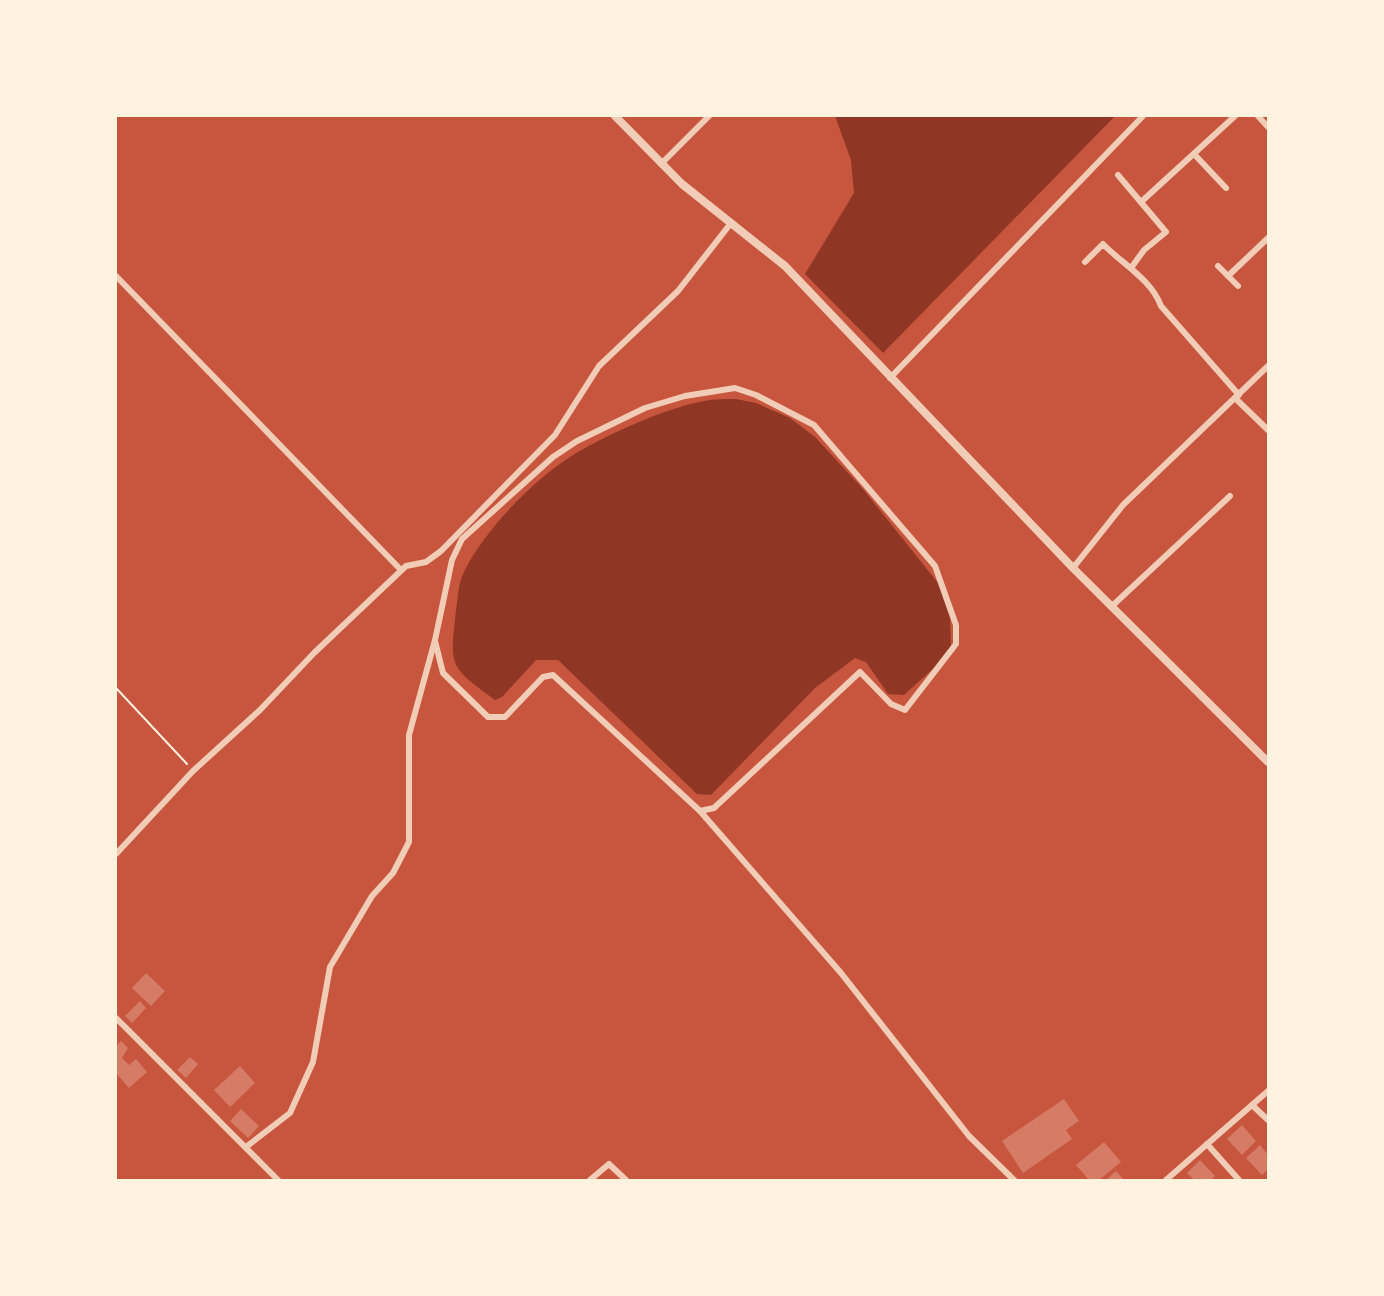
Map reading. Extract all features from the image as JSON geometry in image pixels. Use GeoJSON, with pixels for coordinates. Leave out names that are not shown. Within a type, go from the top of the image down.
{"type":"FeatureCollection","features":[{"type":"Feature","properties":{"kind":"street"},"geometry":{"type":"LineString","coordinates":[[615,116],[661,164],[784,266],[1111,607],[1269,762]]}},
{"type":"Feature","properties":{"kind":"street"},"geometry":{"type":"LineString","coordinates":[[661,164],[706,116]]}},
{"type":"Feature","properties":{"kind":"street"},"geometry":{"type":"LineString","coordinates":[[890,378],[1143,116]]}},
{"type":"Feature","properties":{"kind":"street"},"geometry":{"type":"LineString","coordinates":[[1141,202],[1235,116]]}},
{"type":"Feature","properties":{"kind":"street"},"geometry":{"type":"LineString","coordinates":[[1258,116],[1269,127]]}},
{"type":"Feature","properties":{"kind":"street"},"geometry":{"type":"LineString","coordinates":[[1194,154],[1226,188]]}},
{"type":"Feature","properties":{"kind":"street"},"geometry":{"type":"LineString","coordinates":[[1118,175],[1166,232],[1144,250],[1131,268]]}},
{"type":"Feature","properties":{"kind":"street"},"geometry":{"type":"LineString","coordinates":[[116,854],[193,771],[260,710],[314,653],[401,570],[406,566],[426,562],[441,551],[555,435],[599,366],[678,291],[731,223]]}},
{"type":"Feature","properties":{"kind":"street"},"geometry":{"type":"LineString","coordinates":[[1228,276],[1269,238]]}},
{"type":"Feature","properties":{"kind":"street"},"geometry":{"type":"LineString","coordinates":[[1085,262],[1103,244],[1131,268],[1157,295],[1161,306],[1237,397],[1269,430]]}},
{"type":"Feature","properties":{"kind":"street"},"geometry":{"type":"LineString","coordinates":[[1218,266],[1238,286]]}},
{"type":"Feature","properties":{"kind":"street"},"geometry":{"type":"LineString","coordinates":[[116,276],[401,570]]}},
{"type":"Feature","properties":{"kind":"street"},"geometry":{"type":"LineString","coordinates":[[1073,568],[1124,504],[1269,366]]}},
{"type":"Feature","properties":{"kind":"street"},"geometry":{"type":"LineString","coordinates":[[246,1147],[290,1113],[313,1062],[330,967],[372,896],[393,873],[409,842],[409,735],[435,640],[452,560],[462,539],[553,457],[577,441],[645,408],[685,396],[735,388],[756,395],[814,424],[935,566],[956,625],[956,644],[904,710],[891,704],[860,672],[714,808],[700,811]]}},
{"type":"Feature","properties":{"kind":"street"},"geometry":{"type":"LineString","coordinates":[[1111,607],[1230,496]]}},
{"type":"Feature","properties":{"kind":"street"},"geometry":{"type":"LineString","coordinates":[[435,640],[443,673],[488,717],[505,717],[543,677],[553,675],[700,811],[841,973],[969,1136],[1014,1180]]}},
{"type":"Feature","properties":{"kind":"street"},"geometry":{"type":"LineString","coordinates":[[116,1018],[278,1180]]}},
{"type":"Feature","properties":{"kind":"street"},"geometry":{"type":"LineString","coordinates":[[1166,1180],[1269,1091]]}},
{"type":"Feature","properties":{"kind":"street"},"geometry":{"type":"LineString","coordinates":[[1252,1105],[1269,1120]]}},
{"type":"Feature","properties":{"kind":"street"},"geometry":{"type":"LineString","coordinates":[[1208,1144],[1239,1180]]}},
{"type":"Feature","properties":{"kind":"street"},"geometry":{"type":"LineString","coordinates":[[590,1180],[609,1164],[626,1180]]}},
{"type":"Feature","properties":{"kind":"path"},"geometry":{"type":"LineString","coordinates":[[116,688],[193,771]]}},
{"type":"Feature","properties":{"kind":"shaded area"},"geometry":{"type":"Polygon","coordinates":[[[835,116],[1115,116],[883,353],[805,274],[854,193],[851,160],[835,116]]]}},
{"type":"Feature","properties":{"kind":"shaded area"},"geometry":{"type":"Polygon","coordinates":[[[736,399],[756,403],[790,418],[815,437],[863,489],[938,583],[950,618],[951,646],[936,666],[904,695],[888,694],[866,662],[855,658],[815,688],[711,795],[697,794],[558,660],[536,660],[502,697],[495,700],[460,671],[453,655],[454,629],[460,583],[471,558],[509,509],[555,467],[583,449],[617,432],[672,409],[712,400],[736,399]]]}},
{"type":"Feature","properties":{"kind":"building"},"geometry":{"type":"Polygon","coordinates":[[[146,973],[165,991],[151,1006],[132,988],[146,973]]]}},
{"type":"Feature","properties":{"kind":"building"},"geometry":{"type":"Polygon","coordinates":[[[140,1001],[146,1008],[132,1023],[125,1016],[140,1001]]]}},
{"type":"Feature","properties":{"kind":"building"},"geometry":{"type":"Polygon","coordinates":[[[121,1041],[128,1048],[122,1058],[129,1065],[136,1059],[147,1072],[129,1088],[116,1073],[116,1046],[121,1041]]]}},
{"type":"Feature","properties":{"kind":"building"},"geometry":{"type":"Polygon","coordinates":[[[190,1057],[198,1064],[186,1078],[177,1070],[190,1057]]]}},
{"type":"Feature","properties":{"kind":"building"},"geometry":{"type":"Polygon","coordinates":[[[240,1066],[255,1083],[230,1107],[214,1090],[240,1066]]]}},
{"type":"Feature","properties":{"kind":"building"},"geometry":{"type":"Polygon","coordinates":[[[1064,1099],[1079,1121],[1066,1130],[1072,1139],[1023,1173],[1002,1141],[1064,1099]]]}},
{"type":"Feature","properties":{"kind":"building"},"geometry":{"type":"Polygon","coordinates":[[[241,1109],[259,1126],[248,1138],[230,1121],[241,1109]]]}},
{"type":"Feature","properties":{"kind":"building"},"geometry":{"type":"Polygon","coordinates":[[[1242,1125],[1256,1141],[1242,1155],[1227,1139],[1242,1125]]]}},
{"type":"Feature","properties":{"kind":"building"},"geometry":{"type":"Polygon","coordinates":[[[1104,1142],[1121,1162],[1099,1180],[1089,1180],[1076,1165],[1104,1142]]]}},
{"type":"Feature","properties":{"kind":"building"},"geometry":{"type":"Polygon","coordinates":[[[1260,1145],[1268,1155],[1268,1169],[1262,1175],[1246,1158],[1260,1145]]]}},
{"type":"Feature","properties":{"kind":"building"},"geometry":{"type":"Polygon","coordinates":[[[1200,1160],[1215,1176],[1211,1180],[1194,1180],[1187,1173],[1200,1160]]]}},
{"type":"Feature","properties":{"kind":"building"},"geometry":{"type":"Polygon","coordinates":[[[1116,1171],[1124,1180],[1106,1180],[1116,1171]]]}}]}
